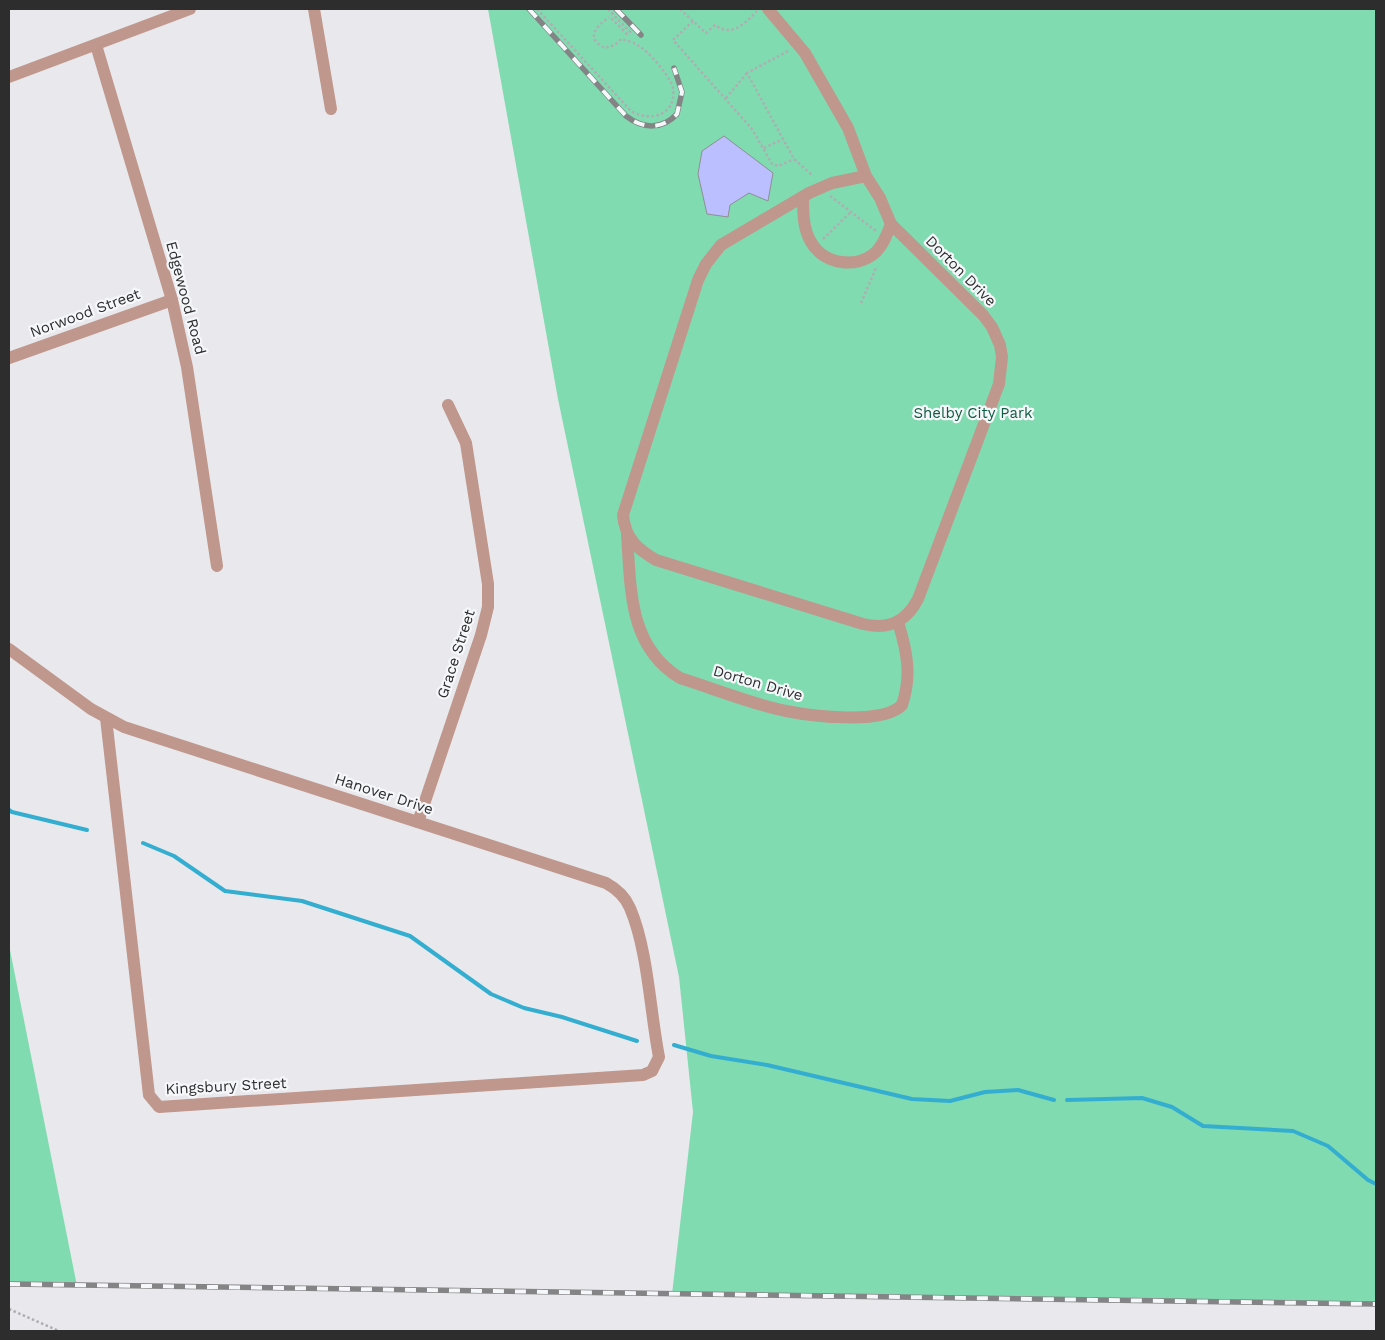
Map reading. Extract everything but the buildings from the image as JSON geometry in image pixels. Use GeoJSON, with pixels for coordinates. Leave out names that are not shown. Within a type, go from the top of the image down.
{"type":"FeatureCollection","features":[{"type":"Feature","properties":{"kind":"street"},"geometry":{"type":"LineString","coordinates":[[9,77],[190,9]]}},
{"type":"Feature","properties":{"kind":"street"},"geometry":{"type":"LineString","coordinates":[[314,9],[331,109]]}},
{"type":"Feature","properties":{"kind":"street","name":"Dorton Drive"},"geometry":{"type":"LineString","coordinates":[[768,9],[799,46],[848,128],[866,176],[880,198],[891,224],[983,315],[997,336],[1002,357],[1000,376],[993,400],[918,599],[913,609],[898,622],[908,661],[908,679],[902,706],[889,713],[876,716],[824,716],[785,711],[690,681],[666,669],[653,653],[636,621],[622,515],[698,280],[706,264],[721,245],[803,197],[832,183],[866,176]]}},
{"type":"Feature","properties":{"kind":"street","name":"Edgewood Road"},"geometry":{"type":"LineString","coordinates":[[96,45],[172,300],[188,367],[217,566]]}},
{"type":"Feature","properties":{"kind":"street"},"geometry":{"type":"LineString","coordinates":[[803,197],[805,230],[815,248],[830,259],[850,262],[867,258],[891,224]]}},
{"type":"Feature","properties":{"kind":"street","name":"Norwood Street"},"geometry":{"type":"LineString","coordinates":[[9,358],[172,300]]}},
{"type":"Feature","properties":{"kind":"street","name":"Grace Street"},"geometry":{"type":"LineString","coordinates":[[418,822],[482,635],[488,607],[488,584],[466,443],[448,405]]}},
{"type":"Feature","properties":{"kind":"street"},"geometry":{"type":"LineString","coordinates":[[626,534],[636,547],[656,560],[863,624],[881,627],[898,622]]}},
{"type":"Feature","properties":{"kind":"street","name":"Hanover Drive"},"geometry":{"type":"LineString","coordinates":[[9,649],[106,718],[124,727],[606,883],[618,890],[630,907],[640,942],[655,1038]]}},
{"type":"Feature","properties":{"kind":"street","name":"Kingsbury Street"},"geometry":{"type":"LineString","coordinates":[[106,718],[149,1095],[159,1107],[643,1075],[652,1072],[659,1057],[655,1038]]}},
{"type":"Feature","properties":{"kind":"path"},"geometry":{"type":"LineString","coordinates":[[537,9],[631,111],[647,118],[662,115],[671,105],[673,97],[670,80],[643,49],[621,38],[615,45],[605,48],[598,43],[594,33],[595,29],[610,17],[628,34],[630,32],[608,9]]}},
{"type":"Feature","properties":{"kind":"path"},"geometry":{"type":"LineString","coordinates":[[680,9],[706,33],[715,25],[731,31],[742,26],[760,9]]}},
{"type":"Feature","properties":{"kind":"path"},"geometry":{"type":"LineString","coordinates":[[693,21],[673,40],[752,129],[769,160],[775,166],[794,159]]}},
{"type":"Feature","properties":{"kind":"path"},"geometry":{"type":"LineString","coordinates":[[726,98],[747,73],[799,46]]}},
{"type":"Feature","properties":{"kind":"path"},"geometry":{"type":"LineString","coordinates":[[747,73],[794,159],[812,175]]}},
{"type":"Feature","properties":{"kind":"path"},"geometry":{"type":"LineString","coordinates":[[764,148],[783,139]]}},
{"type":"Feature","properties":{"kind":"path"},"geometry":{"type":"LineString","coordinates":[[825,192],[851,212],[880,239],[878,262],[861,303]]}},
{"type":"Feature","properties":{"kind":"path"},"geometry":{"type":"LineString","coordinates":[[815,248],[851,212]]}},
{"type":"Feature","properties":{"kind":"path"},"geometry":{"type":"LineString","coordinates":[[9,1308],[60,1331]]}},
{"type":"Feature","properties":{"kind":"green space","name":"Shelby City Park"},"geometry":{"type":"Polygon","coordinates":[[[488,9],[1376,9],[1376,1304],[672,1294],[693,1112],[679,977],[558,399],[488,9]]]}},
{"type":"Feature","properties":{"kind":"green space"},"geometry":{"type":"Polygon","coordinates":[[[9,945],[77,1286],[9,1282],[9,945]]]}},
{"type":"Feature","properties":{"kind":"waterway"},"geometry":{"type":"LineString","coordinates":[[9,810],[87,830]]}},
{"type":"Feature","properties":{"kind":"waterway"},"geometry":{"type":"LineString","coordinates":[[143,843],[174,856],[225,891],[302,901],[410,936],[491,994],[524,1008],[562,1017],[637,1041]]}},
{"type":"Feature","properties":{"kind":"waterway"},"geometry":{"type":"LineString","coordinates":[[674,1045],[711,1056],[767,1065],[912,1099],[950,1101],[985,1092],[1018,1090],[1054,1100]]}},
{"type":"Feature","properties":{"kind":"waterway"},"geometry":{"type":"LineString","coordinates":[[1067,1100],[1142,1098],[1172,1107],[1203,1126],[1293,1131],[1328,1146],[1368,1180],[1376,1184]]}},
{"type":"Feature","properties":{"kind":"railway"},"geometry":{"type":"LineString","coordinates":[[529,9],[626,116],[639,123],[652,126],[659,125],[677,114],[682,92],[674,68]]}},
{"type":"Feature","properties":{"kind":"railway"},"geometry":{"type":"LineString","coordinates":[[616,9],[641,35]]}},
{"type":"Feature","properties":{"kind":"railway"},"geometry":{"type":"LineString","coordinates":[[9,1284],[1376,1304]]}}]}
